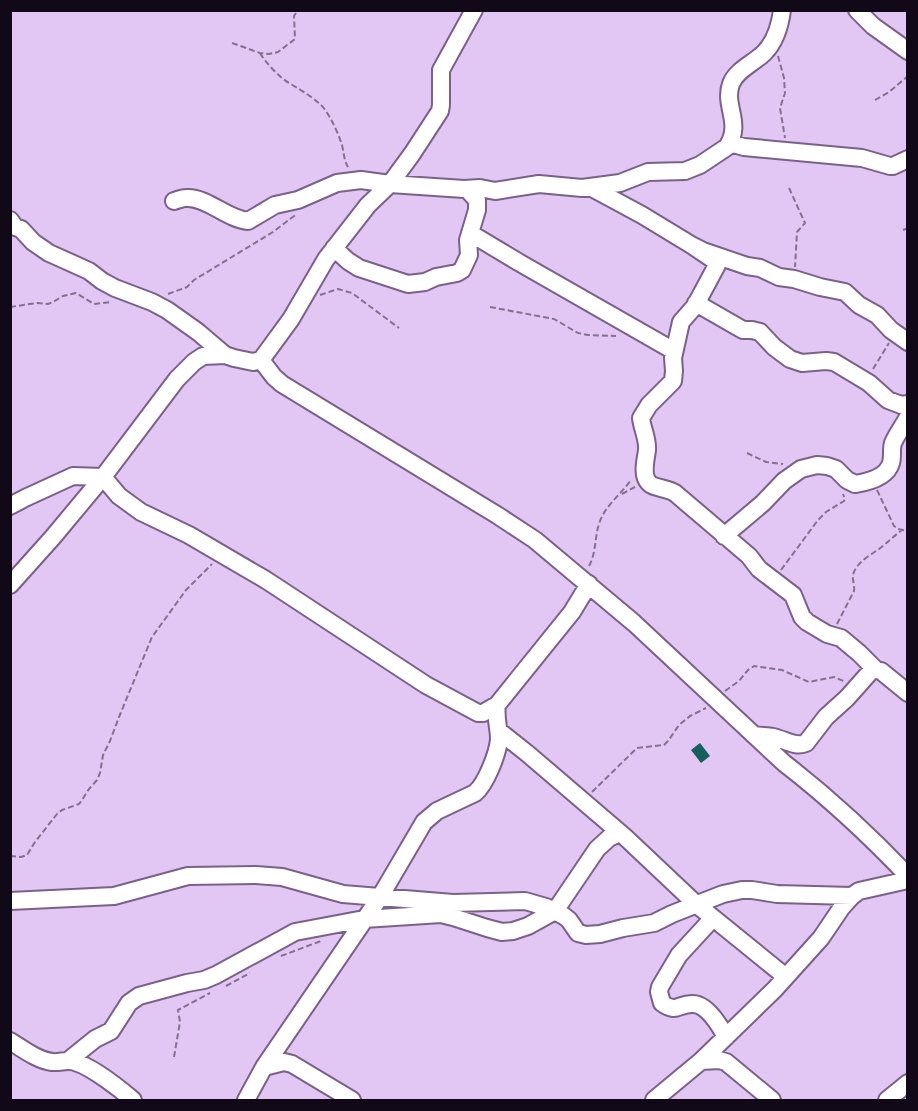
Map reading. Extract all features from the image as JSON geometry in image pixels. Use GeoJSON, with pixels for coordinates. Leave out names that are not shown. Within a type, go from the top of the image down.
{"type":"FeatureCollection","features":[{"type":"Feature","properties":{"kind":"street"},"geometry":{"type":"LineString","coordinates":[[10,585],[103,477],[177,379],[194,362],[203,356],[225,355],[253,362],[261,360],[291,319],[326,259],[368,205],[390,184],[440,111],[441,70],[474,10]]}},
{"type":"Feature","properties":{"kind":"street"},"geometry":{"type":"LineString","coordinates":[[174,201],[189,198],[201,201],[239,220],[248,221],[280,203],[298,200],[337,183],[361,180],[467,189],[502,190],[539,184],[575,188],[620,183],[648,172],[684,171],[700,165],[730,143],[734,128],[734,117],[730,107],[731,83],[736,76],[765,52],[776,35],[782,10]]}},
{"type":"Feature","properties":{"kind":"street"},"geometry":{"type":"LineString","coordinates":[[857,10],[873,26],[908,51]]}},
{"type":"Feature","properties":{"kind":"street"},"geometry":{"type":"LineString","coordinates":[[730,143],[744,147],[862,158],[890,166],[908,159]]}},
{"type":"Feature","properties":{"kind":"street"},"geometry":{"type":"LineString","coordinates":[[590,187],[642,215],[693,246],[717,264],[696,303],[681,322],[674,351],[673,381],[648,405],[641,419],[648,447],[645,460],[647,480],[675,493],[749,556],[759,569],[793,595],[807,622],[827,634],[841,638],[859,652],[876,670]]}},
{"type":"Feature","properties":{"kind":"street"},"geometry":{"type":"LineString","coordinates":[[334,248],[359,268],[408,284],[457,273],[462,270],[469,255],[468,240],[477,210],[477,200],[467,189]]}},
{"type":"Feature","properties":{"kind":"street"},"geometry":{"type":"LineString","coordinates":[[472,226],[484,205],[502,190]]}},
{"type":"Feature","properties":{"kind":"street"},"geometry":{"type":"LineString","coordinates":[[10,219],[15,227],[22,230],[49,254],[89,271],[115,288],[167,310],[225,355]]}},
{"type":"Feature","properties":{"kind":"street"},"geometry":{"type":"LineString","coordinates":[[472,226],[520,263],[674,351]]}},
{"type":"Feature","properties":{"kind":"street"},"geometry":{"type":"LineString","coordinates":[[693,246],[747,266],[760,268],[779,277],[845,292],[882,318],[902,338]]}},
{"type":"Feature","properties":{"kind":"street"},"geometry":{"type":"LineString","coordinates":[[696,303],[743,330],[760,333],[790,359],[802,363],[834,362],[865,381],[888,400],[901,405],[908,404]]}},
{"type":"Feature","properties":{"kind":"street"},"geometry":{"type":"LineString","coordinates":[[261,360],[282,384],[535,540],[634,622],[753,735],[852,821],[889,856],[908,878],[859,891],[852,896],[821,938],[776,989],[654,1101]]}},
{"type":"Feature","properties":{"kind":"street"},"geometry":{"type":"LineString","coordinates":[[724,536],[784,481],[801,469],[817,465],[827,466],[834,468],[855,484],[873,479],[886,472],[891,460],[893,444],[907,418]]}},
{"type":"Feature","properties":{"kind":"street"},"geometry":{"type":"LineString","coordinates":[[10,506],[73,476],[103,477],[119,496],[141,512],[225,555],[426,685],[474,712],[483,713],[497,705],[572,612],[586,581]]}},
{"type":"Feature","properties":{"kind":"street"},"geometry":{"type":"LineString","coordinates":[[753,735],[774,737],[802,745],[806,743],[826,717],[871,671],[882,671],[908,693]]}},
{"type":"Feature","properties":{"kind":"street"},"geometry":{"type":"LineString","coordinates":[[246,1101],[264,1066],[380,897],[424,822],[430,815],[480,789],[497,748],[499,731],[497,705]]}},
{"type":"Feature","properties":{"kind":"street"},"geometry":{"type":"LineString","coordinates":[[499,731],[583,801],[696,904],[786,977]]}},
{"type":"Feature","properties":{"kind":"street"},"geometry":{"type":"LineString","coordinates":[[10,1041],[50,1062],[69,1060],[95,1039],[111,1031],[129,1004],[139,996],[204,980],[295,932],[364,919],[441,914],[508,932],[528,926],[555,911],[597,849],[609,838],[619,833]]}},
{"type":"Feature","properties":{"kind":"street"},"geometry":{"type":"LineString","coordinates":[[10,901],[114,896],[188,876],[256,875],[282,877],[343,894],[453,903],[525,901],[546,906],[555,911],[569,920],[580,934],[586,935],[654,923],[696,904],[742,890],[777,894],[852,896]]}},
{"type":"Feature","properties":{"kind":"street"},"geometry":{"type":"LineString","coordinates":[[713,918],[679,955],[659,992],[662,1003],[669,1008],[693,1004],[705,1008],[718,1022],[726,1037]]}},
{"type":"Feature","properties":{"kind":"street"},"geometry":{"type":"LineString","coordinates":[[69,1060],[89,1069],[133,1101]]}},
{"type":"Feature","properties":{"kind":"street"},"geometry":{"type":"LineString","coordinates":[[701,1060],[726,1062],[772,1101]]}},
{"type":"Feature","properties":{"kind":"street"},"geometry":{"type":"LineString","coordinates":[[264,1066],[280,1063],[292,1064],[352,1101]]}},
{"type":"Feature","properties":{"kind":"street"},"geometry":{"type":"LineString","coordinates":[[887,1101],[908,1083]]}},
{"type":"Feature","properties":{"kind":"path"},"geometry":{"type":"LineString","coordinates":[[232,43],[260,53],[276,54],[295,39],[294,16],[298,10]]}},
{"type":"Feature","properties":{"kind":"path"},"geometry":{"type":"LineString","coordinates":[[776,35],[785,93],[780,112],[788,152]]}},
{"type":"Feature","properties":{"kind":"path"},"geometry":{"type":"LineString","coordinates":[[260,53],[264,60],[285,80],[322,106],[341,143],[346,164],[361,180]]}},
{"type":"Feature","properties":{"kind":"path"},"geometry":{"type":"LineString","coordinates":[[874,100],[889,92],[908,76]]}},
{"type":"Feature","properties":{"kind":"path"},"geometry":{"type":"LineString","coordinates":[[789,188],[805,223],[797,232],[794,279]]}},
{"type":"Feature","properties":{"kind":"path"},"geometry":{"type":"LineString","coordinates":[[164,295],[187,286],[303,211]]}},
{"type":"Feature","properties":{"kind":"path"},"geometry":{"type":"LineString","coordinates":[[903,230],[908,228]]}},
{"type":"Feature","properties":{"kind":"path"},"geometry":{"type":"LineString","coordinates":[[303,298],[338,289],[345,290],[399,328]]}},
{"type":"Feature","properties":{"kind":"path"},"geometry":{"type":"LineString","coordinates":[[10,307],[53,303],[63,296],[76,293],[94,304],[120,301]]}},
{"type":"Feature","properties":{"kind":"path"},"geometry":{"type":"LineString","coordinates":[[490,307],[554,319],[588,335],[616,336]]}},
{"type":"Feature","properties":{"kind":"path"},"geometry":{"type":"LineString","coordinates":[[865,381],[902,338]]}},
{"type":"Feature","properties":{"kind":"path"},"geometry":{"type":"LineString","coordinates":[[747,453],[766,462],[785,464]]}},
{"type":"Feature","properties":{"kind":"path"},"geometry":{"type":"LineString","coordinates":[[586,581],[595,553],[595,538],[600,521],[608,507],[620,495],[645,460]]}},
{"type":"Feature","properties":{"kind":"path"},"geometry":{"type":"LineString","coordinates":[[873,479],[894,526],[908,531]]}},
{"type":"Feature","properties":{"kind":"path"},"geometry":{"type":"LineString","coordinates":[[620,495],[639,485],[650,483]]}},
{"type":"Feature","properties":{"kind":"path"},"geometry":{"type":"LineString","coordinates":[[769,576],[781,570],[826,512],[844,501],[845,496],[840,489]]}},
{"type":"Feature","properties":{"kind":"path"},"geometry":{"type":"LineString","coordinates":[[831,634],[854,591],[853,575],[857,567],[902,530]]}},
{"type":"Feature","properties":{"kind":"path"},"geometry":{"type":"LineString","coordinates":[[10,856],[27,855],[57,814],[79,804],[82,800],[99,776],[103,755],[157,628],[186,590],[203,572],[225,555]]}},
{"type":"Feature","properties":{"kind":"path"},"geometry":{"type":"LineString","coordinates":[[583,801],[637,748],[664,745],[676,728],[698,711],[718,702],[726,689],[739,681],[754,666],[782,670],[809,682],[839,678],[856,687]]}},
{"type":"Feature","properties":{"kind":"path"},"geometry":{"type":"LineString","coordinates":[[279,956],[314,945],[327,938]]}},
{"type":"Feature","properties":{"kind":"path"},"geometry":{"type":"LineString","coordinates":[[221,988],[254,971]]}},
{"type":"Feature","properties":{"kind":"path"},"geometry":{"type":"LineString","coordinates":[[174,1057],[180,1022],[178,1010],[215,990]]}},
{"type":"Feature","properties":{"kind":"building"},"geometry":{"type":"Polygon","coordinates":[[[700,743],[710,756],[701,763],[691,750],[700,743]]]}}]}
